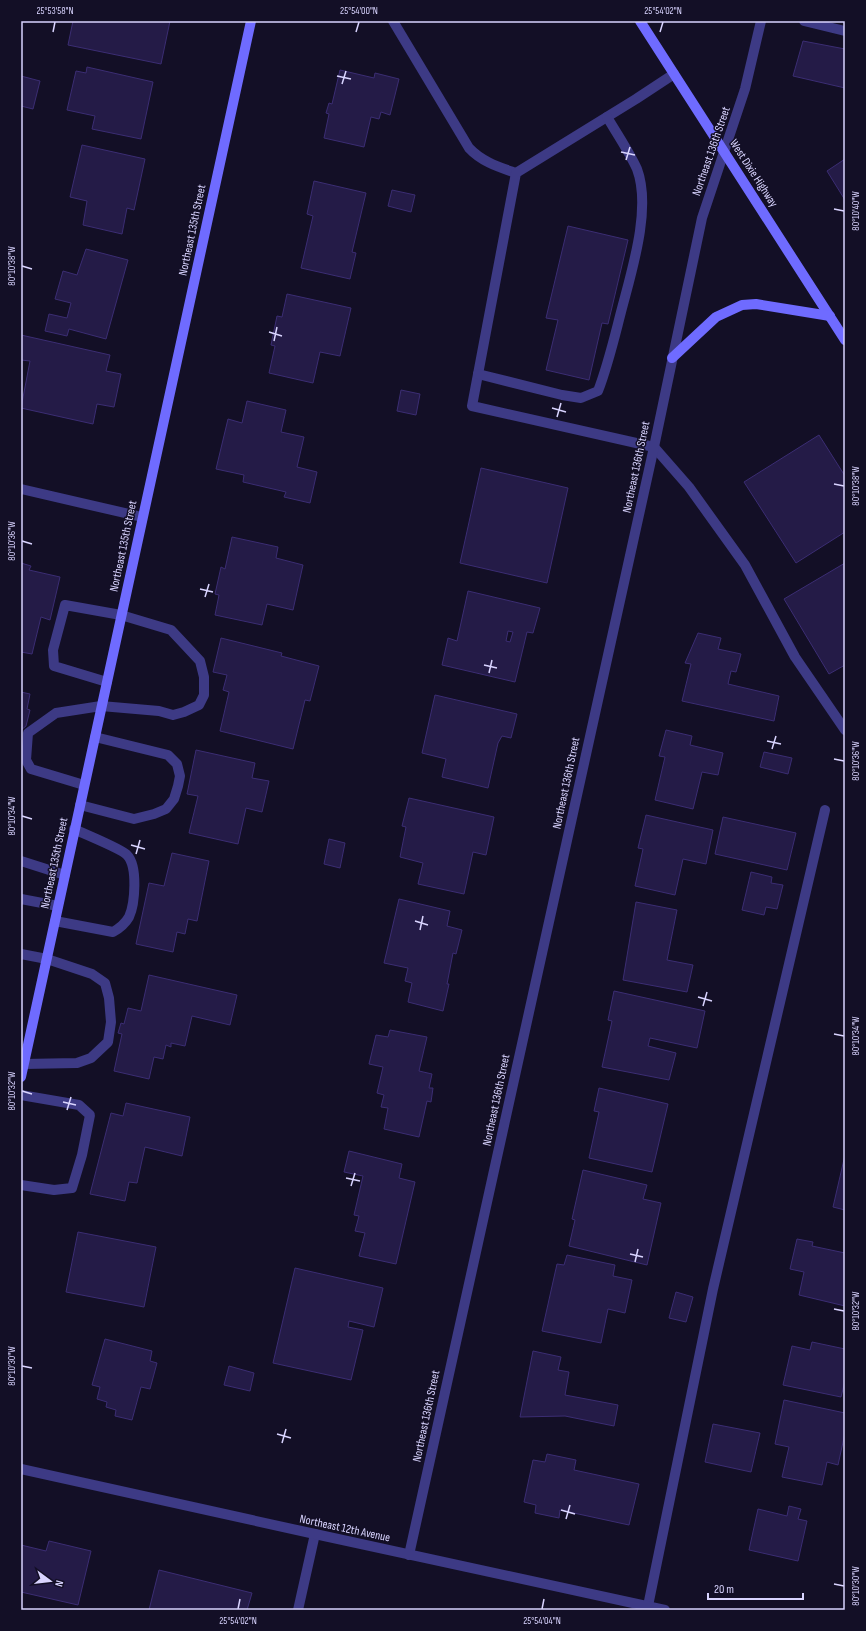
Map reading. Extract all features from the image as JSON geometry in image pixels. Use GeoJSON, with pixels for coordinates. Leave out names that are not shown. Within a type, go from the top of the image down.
{"type":"FeatureCollection","features":[{"type":"Feature","properties":{"kind":"main road","name":"Northeast 135th Street"},"geometry":{"type":"LineString","coordinates":[[21,1077],[251,21]]}},
{"type":"Feature","properties":{"kind":"main road","name":"West Dixie Highway"},"geometry":{"type":"LineString","coordinates":[[640,21],[845,340]]}},
{"type":"Feature","properties":{"kind":"main road"},"geometry":{"type":"LineString","coordinates":[[672,358],[716,317],[742,305],[756,304],[830,316]]}},
{"type":"Feature","properties":{"kind":"street"},"geometry":{"type":"LineString","coordinates":[[393,21],[469,148],[477,156],[488,162],[516,173]]}},
{"type":"Feature","properties":{"kind":"street","name":"Northeast 136th Street"},"geometry":{"type":"LineString","coordinates":[[409,1555],[654,447],[702,218],[725,153],[745,89],[761,21]]}},
{"type":"Feature","properties":{"kind":"street"},"geometry":{"type":"LineString","coordinates":[[804,21],[845,31]]}},
{"type":"Feature","properties":{"kind":"street"},"geometry":{"type":"LineString","coordinates":[[674,74],[516,173],[472,406],[654,447],[688,487],[745,565],[795,657],[845,730]]}},
{"type":"Feature","properties":{"kind":"street"},"geometry":{"type":"LineString","coordinates":[[478,374],[562,395],[581,398],[598,391],[606,371],[633,267],[641,222],[643,197],[637,170],[607,117]]}},
{"type":"Feature","properties":{"kind":"street"},"geometry":{"type":"LineString","coordinates":[[21,489],[142,517]]}},
{"type":"Feature","properties":{"kind":"street"},"geometry":{"type":"LineString","coordinates":[[84,785],[31,769],[26,760],[28,733],[56,713],[102,706],[159,711],[173,715],[184,712],[199,704],[204,695],[204,677],[200,661],[170,630],[121,615],[65,606],[53,650],[54,666],[107,682]]}},
{"type":"Feature","properties":{"kind":"street"},"geometry":{"type":"LineString","coordinates":[[80,805],[134,819],[166,809],[174,799],[178,786],[180,776],[177,764],[168,755],[95,737]]}},
{"type":"Feature","properties":{"kind":"street"},"geometry":{"type":"LineString","coordinates":[[648,1606],[713,1289],[825,810]]}},
{"type":"Feature","properties":{"kind":"street"},"geometry":{"type":"LineString","coordinates":[[55,921],[113,932],[121,927],[128,918],[133,907],[133,866],[127,855],[74,829]]}},
{"type":"Feature","properties":{"kind":"street"},"geometry":{"type":"LineString","coordinates":[[21,861],[65,875]]}},
{"type":"Feature","properties":{"kind":"street"},"geometry":{"type":"LineString","coordinates":[[21,899],[58,906]]}},
{"type":"Feature","properties":{"kind":"street"},"geometry":{"type":"LineString","coordinates":[[21,954],[47,959],[92,974],[105,983],[109,998],[111,1022],[108,1042],[91,1058],[77,1063],[24,1064]]}},
{"type":"Feature","properties":{"kind":"street"},"geometry":{"type":"LineString","coordinates":[[21,1095],[79,1105],[90,1115],[82,1155],[72,1188],[54,1190],[21,1185]]}},
{"type":"Feature","properties":{"kind":"street","name":"Northeast 12th Avenue"},"geometry":{"type":"LineString","coordinates":[[21,1469],[665,1610]]}},
{"type":"Feature","properties":{"kind":"street"},"geometry":{"type":"LineString","coordinates":[[298,1610],[315,1534]]}},
{"type":"Feature","properties":{"kind":"building"},"geometry":{"type":"Polygon","coordinates":[[[73,21],[170,21],[161,64],[68,45],[73,21]]]}},
{"type":"Feature","properties":{"kind":"building"},"geometry":{"type":"Polygon","coordinates":[[[803,41],[845,49],[845,88],[793,76],[803,41]]]}},
{"type":"Feature","properties":{"kind":"building"},"geometry":{"type":"Polygon","coordinates":[[[87,67],[153,82],[141,139],[92,129],[95,116],[67,110],[76,71],[86,73],[87,67]]]}},
{"type":"Feature","properties":{"kind":"building"},"geometry":{"type":"Polygon","coordinates":[[[340,70],[374,78],[375,73],[399,79],[390,115],[381,112],[379,119],[371,117],[364,147],[324,138],[329,114],[326,113],[329,103],[332,104],[340,70]]]}},
{"type":"Feature","properties":{"kind":"building"},"geometry":{"type":"Polygon","coordinates":[[[21,76],[40,81],[33,109],[21,106],[21,76]]]}},
{"type":"Feature","properties":{"kind":"building"},"geometry":{"type":"Polygon","coordinates":[[[82,145],[145,159],[134,210],[127,208],[122,234],[83,225],[87,201],[70,197],[82,145]]]}},
{"type":"Feature","properties":{"kind":"building"},"geometry":{"type":"Polygon","coordinates":[[[845,159],[845,200],[827,171],[845,159]]]}},
{"type":"Feature","properties":{"kind":"building"},"geometry":{"type":"Polygon","coordinates":[[[314,181],[366,193],[352,252],[356,253],[350,279],[301,268],[313,216],[307,214],[314,181]]]}},
{"type":"Feature","properties":{"kind":"building"},"geometry":{"type":"Polygon","coordinates":[[[392,190],[415,195],[411,212],[388,206],[392,190]]]}},
{"type":"Feature","properties":{"kind":"building"},"geometry":{"type":"Polygon","coordinates":[[[568,226],[628,240],[608,324],[602,323],[589,380],[546,370],[558,320],[546,318],[568,226]]]}},
{"type":"Feature","properties":{"kind":"building"},"geometry":{"type":"Polygon","coordinates":[[[86,249],[128,260],[106,339],[69,329],[67,336],[45,331],[49,314],[67,318],[71,303],[55,299],[63,271],[77,275],[86,249]]]}},
{"type":"Feature","properties":{"kind":"building"},"geometry":{"type":"Polygon","coordinates":[[[287,294],[351,308],[340,356],[320,352],[313,383],[269,373],[275,346],[271,345],[277,316],[282,317],[287,294]]]}},
{"type":"Feature","properties":{"kind":"building"},"geometry":{"type":"Polygon","coordinates":[[[21,335],[110,355],[106,371],[121,374],[114,407],[97,404],[93,424],[21,408],[30,361],[21,360],[21,335]]]}},
{"type":"Feature","properties":{"kind":"building"},"geometry":{"type":"Polygon","coordinates":[[[401,390],[420,394],[416,415],[397,411],[401,390]]]}},
{"type":"Feature","properties":{"kind":"building"},"geometry":{"type":"Polygon","coordinates":[[[247,401],[286,410],[281,432],[304,437],[297,467],[317,472],[310,503],[284,497],[286,492],[243,482],[244,475],[216,469],[228,419],[242,423],[247,401]]]}},
{"type":"Feature","properties":{"kind":"building"},"geometry":{"type":"Polygon","coordinates":[[[819,435],[845,476],[845,532],[796,563],[744,482],[819,435]]]}},
{"type":"Feature","properties":{"kind":"building"},"geometry":{"type":"Polygon","coordinates":[[[481,468],[568,488],[547,583],[460,563],[481,468]]]}},
{"type":"Feature","properties":{"kind":"building"},"geometry":{"type":"Polygon","coordinates":[[[232,537],[278,547],[276,558],[303,565],[293,610],[267,604],[262,625],[215,615],[219,595],[215,594],[221,567],[225,569],[232,537]]]}},
{"type":"Feature","properties":{"kind":"building"},"geometry":{"type":"Polygon","coordinates":[[[21,563],[31,566],[29,570],[60,577],[50,620],[41,617],[32,654],[21,652],[21,563]]]}},
{"type":"Feature","properties":{"kind":"building"},"geometry":{"type":"Polygon","coordinates":[[[845,563],[845,665],[829,674],[784,599],[845,563]]]}},
{"type":"Feature","properties":{"kind":"building"},"geometry":{"type":"Polygon","coordinates":[[[468,591],[540,608],[533,633],[527,632],[515,682],[442,665],[448,638],[457,641],[468,591]],[[508,631],[506,641],[510,642],[513,632],[508,631]]]}},
{"type":"Feature","properties":{"kind":"building"},"geometry":{"type":"Polygon","coordinates":[[[698,633],[721,638],[718,649],[741,654],[736,672],[731,671],[728,684],[779,696],[774,721],[682,701],[691,664],[685,663],[698,633]]]}},
{"type":"Feature","properties":{"kind":"building"},"geometry":{"type":"Polygon","coordinates":[[[221,638],[282,653],[281,656],[319,666],[310,701],[305,700],[293,749],[220,731],[229,692],[223,690],[227,675],[213,672],[221,638]]]}},
{"type":"Feature","properties":{"kind":"building"},"geometry":{"type":"Polygon","coordinates":[[[21,692],[30,694],[27,709],[30,710],[26,726],[21,730],[21,692]]]}},
{"type":"Feature","properties":{"kind":"building"},"geometry":{"type":"Polygon","coordinates":[[[435,695],[517,714],[511,738],[502,736],[498,743],[488,788],[442,777],[446,759],[422,753],[435,695]]]}},
{"type":"Feature","properties":{"kind":"building"},"geometry":{"type":"Polygon","coordinates":[[[666,730],[692,736],[690,745],[723,753],[718,775],[702,772],[693,809],[655,800],[665,757],[659,756],[666,730]]]}},
{"type":"Feature","properties":{"kind":"building"},"geometry":{"type":"Polygon","coordinates":[[[196,750],[255,763],[252,778],[269,781],[262,812],[246,808],[238,844],[189,833],[198,796],[187,794],[196,750]]]}},
{"type":"Feature","properties":{"kind":"building"},"geometry":{"type":"Polygon","coordinates":[[[764,752],[792,758],[788,774],[760,767],[764,752]]]}},
{"type":"Feature","properties":{"kind":"building"},"geometry":{"type":"Polygon","coordinates":[[[409,798],[494,817],[486,855],[473,852],[464,894],[418,884],[423,863],[400,857],[406,827],[402,826],[409,798]]]}},
{"type":"Feature","properties":{"kind":"building"},"geometry":{"type":"Polygon","coordinates":[[[646,815],[713,830],[706,864],[683,859],[675,895],[635,886],[643,849],[638,848],[646,815]]]}},
{"type":"Feature","properties":{"kind":"building"},"geometry":{"type":"Polygon","coordinates":[[[723,817],[796,833],[787,870],[715,854],[723,817]]]}},
{"type":"Feature","properties":{"kind":"building"},"geometry":{"type":"Polygon","coordinates":[[[329,839],[345,843],[340,868],[324,864],[329,839]]]}},
{"type":"Feature","properties":{"kind":"building"},"geometry":{"type":"Polygon","coordinates":[[[172,853],[209,861],[197,921],[188,919],[185,934],[177,932],[173,952],[136,944],[149,883],[164,886],[172,853]]]}},
{"type":"Feature","properties":{"kind":"building"},"geometry":{"type":"Polygon","coordinates":[[[751,872],[772,877],[771,883],[783,885],[777,909],[766,907],[764,915],[742,910],[751,872]]]}},
{"type":"Feature","properties":{"kind":"building"},"geometry":{"type":"Polygon","coordinates":[[[399,899],[450,911],[447,926],[462,930],[456,954],[453,953],[447,984],[449,984],[443,1011],[408,1002],[412,983],[405,981],[408,968],[384,963],[399,899]]]}},
{"type":"Feature","properties":{"kind":"building"},"geometry":{"type":"Polygon","coordinates":[[[636,902],[677,910],[667,960],[693,965],[687,992],[623,980],[636,902]]]}},
{"type":"Feature","properties":{"kind":"building"},"geometry":{"type":"Polygon","coordinates":[[[149,975],[237,995],[230,1025],[192,1016],[185,1046],[171,1043],[171,1047],[166,1045],[163,1059],[154,1057],[149,1079],[114,1071],[122,1034],[118,1033],[121,1023],[124,1024],[128,1008],[141,1011],[149,975]]]}},
{"type":"Feature","properties":{"kind":"building"},"geometry":{"type":"Polygon","coordinates":[[[614,991],[705,1011],[697,1048],[650,1038],[648,1046],[676,1053],[669,1080],[602,1067],[612,1021],[608,1020],[614,991]]]}},
{"type":"Feature","properties":{"kind":"building"},"geometry":{"type":"Polygon","coordinates":[[[390,1030],[427,1037],[419,1071],[432,1074],[429,1088],[433,1088],[431,1102],[427,1101],[419,1137],[384,1129],[388,1108],[381,1107],[384,1095],[377,1093],[383,1067],[369,1064],[376,1035],[388,1037],[390,1030]]]}},
{"type":"Feature","properties":{"kind":"building"},"geometry":{"type":"Polygon","coordinates":[[[599,1088],[668,1104],[652,1172],[589,1158],[599,1112],[594,1111],[599,1088]]]}},
{"type":"Feature","properties":{"kind":"building"},"geometry":{"type":"Polygon","coordinates":[[[126,1103],[190,1117],[182,1156],[145,1147],[137,1183],[129,1182],[125,1201],[90,1194],[111,1113],[123,1116],[126,1103]]]}},
{"type":"Feature","properties":{"kind":"building"},"geometry":{"type":"Polygon","coordinates":[[[349,1151],[402,1164],[399,1178],[415,1182],[396,1264],[359,1256],[365,1233],[355,1231],[359,1216],[354,1215],[363,1176],[344,1172],[349,1151]]]}},
{"type":"Feature","properties":{"kind":"building"},"geometry":{"type":"Polygon","coordinates":[[[845,1155],[845,1210],[833,1207],[845,1155]]]}},
{"type":"Feature","properties":{"kind":"building"},"geometry":{"type":"Polygon","coordinates":[[[583,1170],[647,1185],[643,1199],[661,1203],[647,1265],[569,1246],[575,1220],[572,1219],[583,1170]]]}},
{"type":"Feature","properties":{"kind":"building"},"geometry":{"type":"Polygon","coordinates":[[[78,1232],[156,1247],[144,1307],[66,1292],[78,1232]]]}},
{"type":"Feature","properties":{"kind":"building"},"geometry":{"type":"Polygon","coordinates":[[[797,1239],[813,1242],[812,1246],[845,1253],[845,1306],[799,1295],[804,1272],[790,1269],[797,1239]]]}},
{"type":"Feature","properties":{"kind":"building"},"geometry":{"type":"Polygon","coordinates":[[[567,1255],[615,1265],[613,1276],[632,1280],[625,1313],[608,1309],[601,1343],[542,1331],[557,1264],[564,1265],[567,1255]]]}},
{"type":"Feature","properties":{"kind":"building"},"geometry":{"type":"Polygon","coordinates":[[[295,1268],[383,1288],[374,1327],[349,1321],[348,1327],[363,1330],[351,1380],[273,1363],[295,1268]]]}},
{"type":"Feature","properties":{"kind":"building"},"geometry":{"type":"Polygon","coordinates":[[[676,1292],[693,1297],[686,1322],[669,1318],[676,1292]]]}},
{"type":"Feature","properties":{"kind":"building"},"geometry":{"type":"Polygon","coordinates":[[[105,1339],[152,1351],[150,1361],[157,1363],[150,1389],[141,1387],[132,1420],[115,1416],[116,1410],[106,1407],[107,1402],[97,1399],[100,1387],[92,1385],[105,1339]]]}},
{"type":"Feature","properties":{"kind":"building"},"geometry":{"type":"Polygon","coordinates":[[[812,1342],[845,1349],[845,1381],[841,1397],[783,1385],[792,1346],[810,1350],[812,1342]]]}},
{"type":"Feature","properties":{"kind":"building"},"geometry":{"type":"Polygon","coordinates":[[[533,1351],[561,1357],[558,1370],[569,1372],[565,1395],[618,1405],[614,1426],[565,1416],[520,1417],[533,1351]]]}},
{"type":"Feature","properties":{"kind":"building"},"geometry":{"type":"Polygon","coordinates":[[[229,1366],[254,1373],[250,1391],[224,1385],[229,1366]]]}},
{"type":"Feature","properties":{"kind":"building"},"geometry":{"type":"Polygon","coordinates":[[[784,1400],[845,1413],[845,1433],[838,1465],[827,1462],[822,1485],[782,1477],[789,1447],[775,1444],[784,1400]]]}},
{"type":"Feature","properties":{"kind":"building"},"geometry":{"type":"Polygon","coordinates":[[[713,1424],[760,1433],[751,1472],[705,1462],[713,1424]]]}},
{"type":"Feature","properties":{"kind":"building"},"geometry":{"type":"Polygon","coordinates":[[[547,1454],[576,1460],[574,1470],[639,1484],[629,1525],[560,1510],[559,1518],[535,1513],[536,1505],[524,1502],[533,1460],[545,1462],[547,1454]]]}},
{"type":"Feature","properties":{"kind":"building"},"geometry":{"type":"Polygon","coordinates":[[[789,1506],[801,1509],[798,1519],[807,1521],[798,1561],[749,1550],[758,1509],[787,1516],[789,1506]]]}},
{"type":"Feature","properties":{"kind":"building"},"geometry":{"type":"Polygon","coordinates":[[[49,1541],[91,1551],[78,1605],[21,1592],[21,1545],[46,1551],[49,1541]]]}},
{"type":"Feature","properties":{"kind":"building"},"geometry":{"type":"Polygon","coordinates":[[[159,1570],[252,1593],[247,1610],[149,1610],[159,1570]]]}}]}
